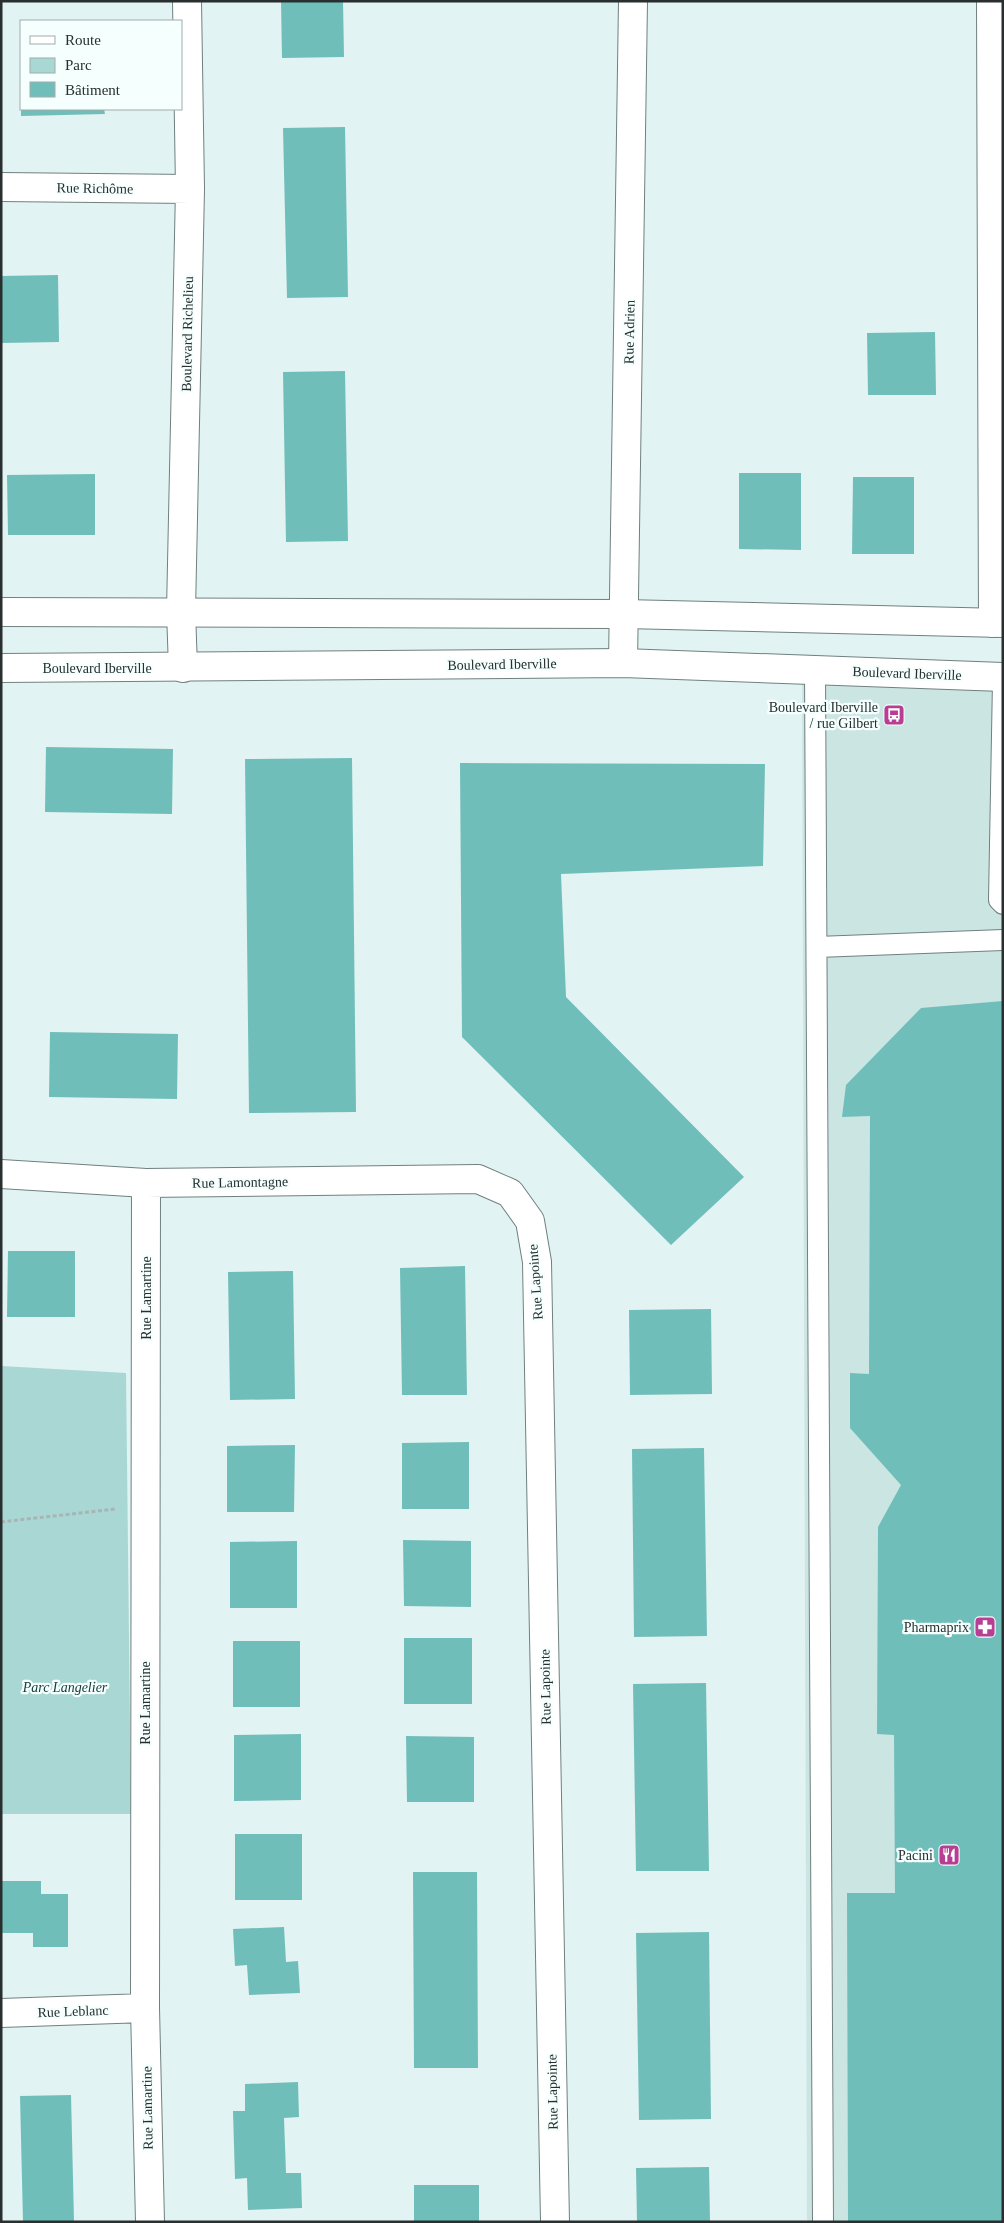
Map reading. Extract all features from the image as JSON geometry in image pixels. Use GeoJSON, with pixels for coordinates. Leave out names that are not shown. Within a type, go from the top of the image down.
{"type":"FeatureCollection","features":[{"type":"Feature","properties":{"kind":"street","name":"Boulevard Richelieu"},"geometry":{"type":"LineString","coordinates":[[183,668],[182,611],[190,189],[187,1]]}},
{"type":"Feature","properties":{"kind":"street","name":"Rue Adrien"},"geometry":{"type":"LineString","coordinates":[[624,663],[633,1]]}},
{"type":"Feature","properties":{"kind":"street"},"geometry":{"type":"LineString","coordinates":[[1,612],[182,611],[624,614],[998,623],[991,1]]}},
{"type":"Feature","properties":{"kind":"street","name":"Rue Richôme"},"geometry":{"type":"LineString","coordinates":[[1,187],[190,189]]}},
{"type":"Feature","properties":{"kind":"street","name":"Boulevard Iberville"},"geometry":{"type":"LineString","coordinates":[[1,668],[624,663],[1003,679]]}},
{"type":"Feature","properties":{"kind":"street","name":"Rue Lamontagne"},"geometry":{"type":"LineString","coordinates":[[1,1174],[146,1183],[478,1179]]}},
{"type":"Feature","properties":{"kind":"street","name":"Rue Lapointe"},"geometry":{"type":"LineString","coordinates":[[478,1179],[510,1193],[530,1221],[537,1262],[555,2222]]}},
{"type":"Feature","properties":{"kind":"street","name":"Rue Lamartine"},"geometry":{"type":"LineString","coordinates":[[146,1183],[145,2008],[150,2222]]}},
{"type":"Feature","properties":{"kind":"street","name":"Rue Leblanc"},"geometry":{"type":"LineString","coordinates":[[1,2013],[145,2008]]}},
{"type":"Feature","properties":{"kind":"lane"},"geometry":{"type":"LineString","coordinates":[[815,670],[824,2222]]}},
{"type":"Feature","properties":{"kind":"lane"},"geometry":{"type":"LineString","coordinates":[[1003,679],[999,900],[1003,904]]}},
{"type":"Feature","properties":{"kind":"lane"},"geometry":{"type":"LineString","coordinates":[[817,947],[1003,940]]}},
{"type":"Feature","properties":{"kind":"path"},"geometry":{"type":"LineString","coordinates":[[1,1522],[146,1505]]}},
{"type":"Feature","properties":{"kind":"shaded area"},"geometry":{"type":"Polygon","coordinates":[[[802,677],[1003,677],[1003,2222],[807,2222],[802,677]]]}},
{"type":"Feature","properties":{"kind":"green space","name":"Parc Langelier"},"geometry":{"type":"Polygon","coordinates":[[[1,1366],[126,1373],[131,1814],[1,1814],[1,1366]]]}},
{"type":"Feature","properties":{"kind":"building"},"geometry":{"type":"Polygon","coordinates":[[[281,1],[343,1],[344,57],[282,58],[281,1]]]}},
{"type":"Feature","properties":{"kind":"building"},"geometry":{"type":"Polygon","coordinates":[[[21,110],[104,110],[105,114],[21,116],[21,110]]]}},
{"type":"Feature","properties":{"kind":"building"},"geometry":{"type":"Polygon","coordinates":[[[345,127],[348,297],[287,298],[283,128],[345,127]]]}},
{"type":"Feature","properties":{"kind":"building"},"geometry":{"type":"Polygon","coordinates":[[[58,275],[59,342],[1,343],[1,276],[58,275]]]}},
{"type":"Feature","properties":{"kind":"building"},"geometry":{"type":"Polygon","coordinates":[[[935,332],[936,395],[868,395],[867,333],[935,332]]]}},
{"type":"Feature","properties":{"kind":"building"},"geometry":{"type":"Polygon","coordinates":[[[345,371],[348,541],[286,542],[283,372],[345,371]]]}},
{"type":"Feature","properties":{"kind":"building"},"geometry":{"type":"Polygon","coordinates":[[[739,473],[801,473],[801,550],[739,549],[739,473]]]}},
{"type":"Feature","properties":{"kind":"building"},"geometry":{"type":"Polygon","coordinates":[[[95,474],[95,535],[8,535],[7,475],[95,474]]]}},
{"type":"Feature","properties":{"kind":"building"},"geometry":{"type":"Polygon","coordinates":[[[853,477],[914,477],[914,554],[852,554],[853,477]]]}},
{"type":"Feature","properties":{"kind":"building"},"geometry":{"type":"Polygon","coordinates":[[[46,747],[173,749],[172,814],[45,812],[46,747]]]}},
{"type":"Feature","properties":{"kind":"building"},"geometry":{"type":"Polygon","coordinates":[[[352,758],[356,1112],[249,1113],[245,759],[352,758]]]}},
{"type":"Feature","properties":{"kind":"building"},"geometry":{"type":"Polygon","coordinates":[[[460,763],[765,764],[763,866],[561,874],[566,997],[744,1177],[671,1245],[462,1037],[460,763]]]}},
{"type":"Feature","properties":{"kind":"building"},"geometry":{"type":"Polygon","coordinates":[[[1003,1001],[1003,2222],[848,2222],[847,1893],[895,1893],[894,1735],[877,1734],[878,1527],[901,1485],[850,1428],[850,1373],[869,1374],[870,1116],[842,1117],[846,1085],[921,1008],[1003,1001]]]}},
{"type":"Feature","properties":{"kind":"building"},"geometry":{"type":"Polygon","coordinates":[[[50,1032],[178,1034],[177,1099],[49,1097],[50,1032]]]}},
{"type":"Feature","properties":{"kind":"building"},"geometry":{"type":"Polygon","coordinates":[[[8,1251],[75,1251],[75,1317],[7,1317],[8,1251]]]}},
{"type":"Feature","properties":{"kind":"building"},"geometry":{"type":"Polygon","coordinates":[[[465,1266],[467,1395],[402,1395],[400,1268],[465,1266]]]}},
{"type":"Feature","properties":{"kind":"building"},"geometry":{"type":"Polygon","coordinates":[[[293,1271],[295,1399],[230,1400],[228,1272],[293,1271]]]}},
{"type":"Feature","properties":{"kind":"building"},"geometry":{"type":"Polygon","coordinates":[[[711,1309],[712,1394],[630,1395],[629,1310],[711,1309]]]}},
{"type":"Feature","properties":{"kind":"building"},"geometry":{"type":"Polygon","coordinates":[[[469,1442],[469,1509],[402,1509],[402,1443],[469,1442]]]}},
{"type":"Feature","properties":{"kind":"building"},"geometry":{"type":"Polygon","coordinates":[[[295,1445],[294,1512],[227,1512],[227,1446],[295,1445]]]}},
{"type":"Feature","properties":{"kind":"building"},"geometry":{"type":"Polygon","coordinates":[[[704,1448],[707,1636],[634,1637],[632,1449],[704,1448]]]}},
{"type":"Feature","properties":{"kind":"building"},"geometry":{"type":"Polygon","coordinates":[[[403,1540],[471,1541],[471,1607],[404,1606],[403,1540]]]}},
{"type":"Feature","properties":{"kind":"building"},"geometry":{"type":"Polygon","coordinates":[[[297,1541],[297,1608],[230,1608],[230,1542],[297,1541]]]}},
{"type":"Feature","properties":{"kind":"building"},"geometry":{"type":"Polygon","coordinates":[[[404,1638],[472,1638],[472,1704],[404,1704],[404,1638]]]}},
{"type":"Feature","properties":{"kind":"building"},"geometry":{"type":"Polygon","coordinates":[[[233,1641],[300,1641],[300,1707],[233,1707],[233,1641]]]}},
{"type":"Feature","properties":{"kind":"building"},"geometry":{"type":"Polygon","coordinates":[[[706,1683],[709,1871],[636,1871],[633,1684],[706,1683]]]}},
{"type":"Feature","properties":{"kind":"building"},"geometry":{"type":"Polygon","coordinates":[[[301,1734],[301,1800],[234,1801],[234,1735],[301,1734]]]}},
{"type":"Feature","properties":{"kind":"building"},"geometry":{"type":"Polygon","coordinates":[[[406,1736],[474,1737],[474,1802],[407,1802],[406,1736]]]}},
{"type":"Feature","properties":{"kind":"building"},"geometry":{"type":"Polygon","coordinates":[[[235,1834],[302,1834],[302,1900],[235,1900],[235,1834]]]}},
{"type":"Feature","properties":{"kind":"building"},"geometry":{"type":"Polygon","coordinates":[[[413,1872],[477,1872],[478,2068],[414,2068],[413,1872]]]}},
{"type":"Feature","properties":{"kind":"building"},"geometry":{"type":"Polygon","coordinates":[[[1,1881],[41,1881],[41,1894],[68,1894],[68,1947],[33,1947],[33,1933],[1,1933],[1,1881]]]}},
{"type":"Feature","properties":{"kind":"building"},"geometry":{"type":"Polygon","coordinates":[[[284,1927],[286,1962],[298,1961],[300,1993],[249,1995],[247,1965],[235,1966],[233,1929],[284,1927]]]}},
{"type":"Feature","properties":{"kind":"building"},"geometry":{"type":"Polygon","coordinates":[[[709,1932],[711,2119],[639,2120],[636,1933],[709,1932]]]}},
{"type":"Feature","properties":{"kind":"building"},"geometry":{"type":"Polygon","coordinates":[[[298,2082],[299,2117],[284,2118],[286,2173],[301,2173],[302,2208],[248,2210],[247,2178],[235,2179],[233,2111],[245,2111],[245,2084],[298,2082]]]}},
{"type":"Feature","properties":{"kind":"building"},"geometry":{"type":"Polygon","coordinates":[[[71,2095],[74,2222],[23,2222],[20,2096],[71,2095]]]}},
{"type":"Feature","properties":{"kind":"building"},"geometry":{"type":"Polygon","coordinates":[[[709,2167],[710,2222],[637,2222],[636,2168],[709,2167]]]}},
{"type":"Feature","properties":{"kind":"building"},"geometry":{"type":"Polygon","coordinates":[[[414,2185],[479,2185],[479,2222],[414,2222],[414,2185]]]}},
{"type":"Feature","properties":{"kind":"place","name":"Boulevard Iberville / rue Gilbert"},"geometry":{"type":"Point","coordinates":[894,715]}},
{"type":"Feature","properties":{"kind":"place","name":"Pharmaprix"},"geometry":{"type":"Point","coordinates":[985,1627]}},
{"type":"Feature","properties":{"kind":"place","name":"Pacini"},"geometry":{"type":"Point","coordinates":[949,1855]}}]}
